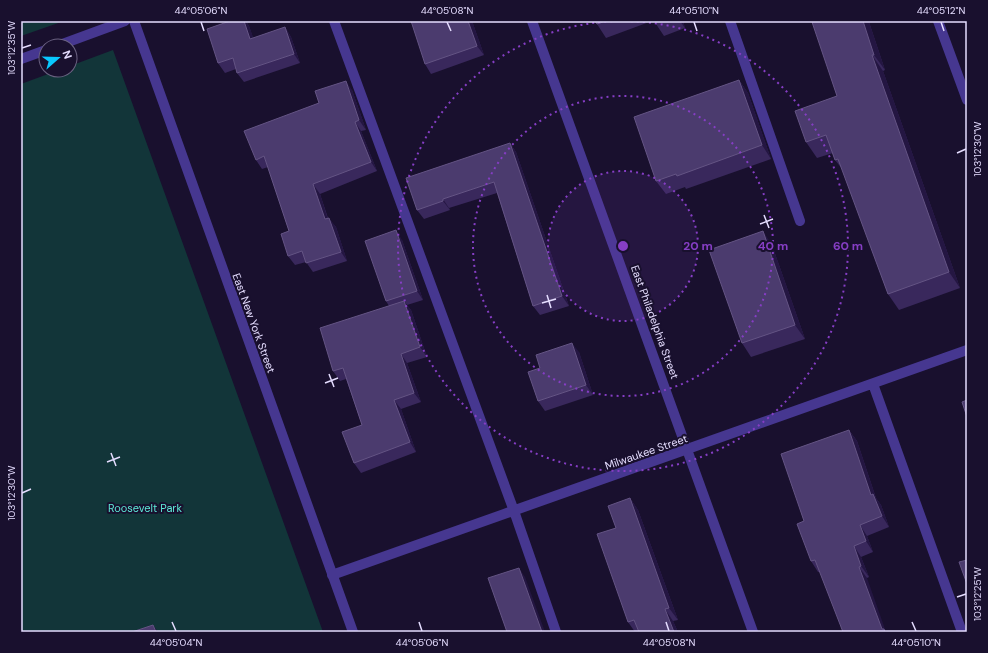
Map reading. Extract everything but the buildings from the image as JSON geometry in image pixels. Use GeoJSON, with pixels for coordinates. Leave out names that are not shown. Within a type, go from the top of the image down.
{"type":"FeatureCollection","features":[{"type":"Feature","properties":{"kind":"street"},"geometry":{"type":"LineString","coordinates":[[78,38],[125,21]]}},
{"type":"Feature","properties":{"kind":"street","name":"East New York Street"},"geometry":{"type":"LineString","coordinates":[[134,21],[353,632]]}},
{"type":"Feature","properties":{"kind":"street"},"geometry":{"type":"LineString","coordinates":[[334,21],[514,511],[556,632]]}},
{"type":"Feature","properties":{"kind":"street","name":"East Philadelphia Street"},"geometry":{"type":"LineString","coordinates":[[532,21],[753,632]]}},
{"type":"Feature","properties":{"kind":"street"},"geometry":{"type":"LineString","coordinates":[[730,21],[800,221]]}},
{"type":"Feature","properties":{"kind":"street"},"geometry":{"type":"LineString","coordinates":[[938,21],[967,100]]}},
{"type":"Feature","properties":{"kind":"street"},"geometry":{"type":"LineString","coordinates":[[21,59],[38,53]]}},
{"type":"Feature","properties":{"kind":"street","name":"Milwaukee Street"},"geometry":{"type":"LineString","coordinates":[[332,575],[967,350]]}},
{"type":"Feature","properties":{"kind":"street"},"geometry":{"type":"LineString","coordinates":[[873,384],[962,632]]}},
{"type":"Feature","properties":{"kind":"green space"},"geometry":{"type":"Polygon","coordinates":[[[21,21],[64,21],[21,36],[21,21]]]}},
{"type":"Feature","properties":{"kind":"green space","name":"Roosevelt Park"},"geometry":{"type":"Polygon","coordinates":[[[113,50],[323,632],[21,632],[21,84],[38,78],[78,78],[78,63],[113,50]]]}}]}
